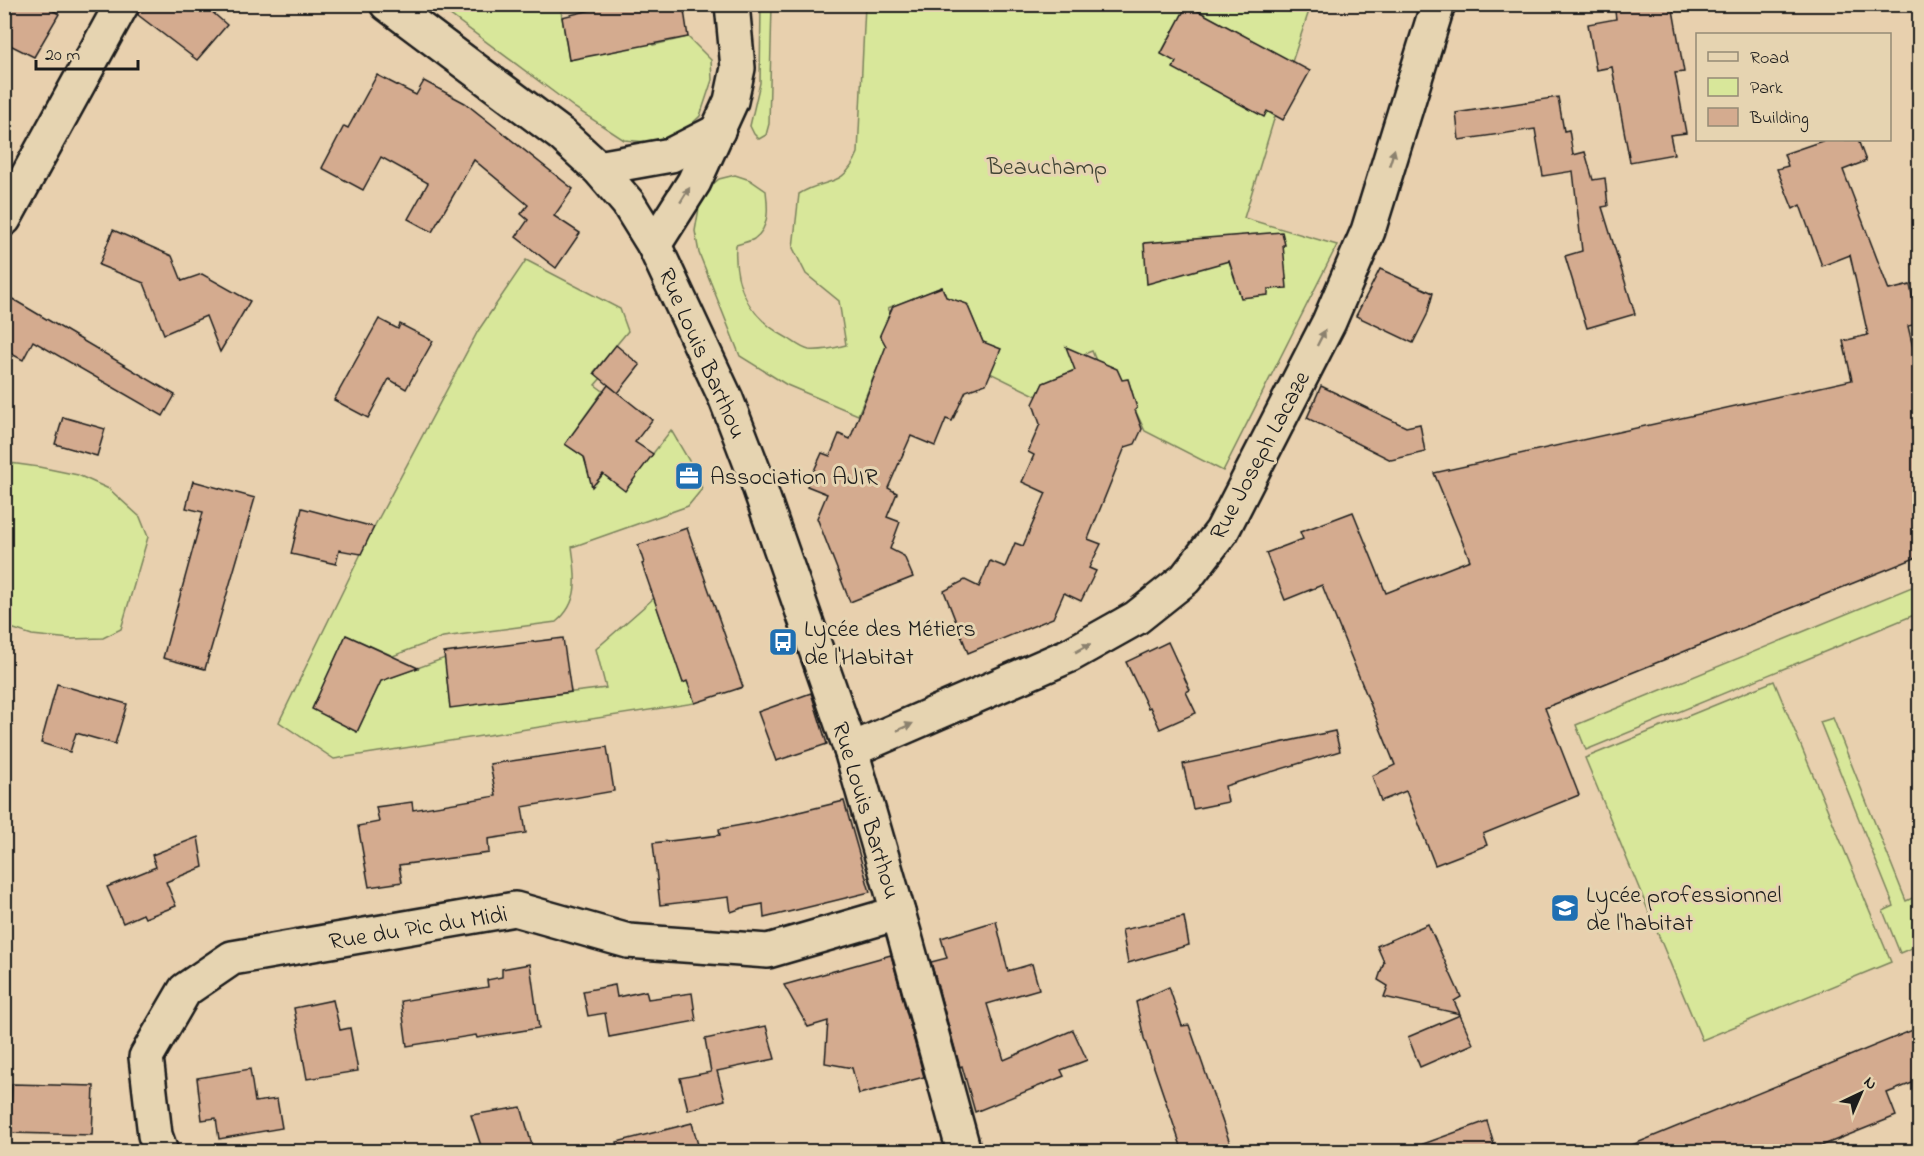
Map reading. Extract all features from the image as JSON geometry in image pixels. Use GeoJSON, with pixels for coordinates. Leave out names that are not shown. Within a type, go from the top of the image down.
{"type":"FeatureCollection","features":[{"type":"Feature","properties":{"kind":"street"},"geometry":{"type":"LineString","coordinates":[[4,219],[122,4]]}},
{"type":"Feature","properties":{"kind":"street","name":"Rue Louis Barthou"},"geometry":{"type":"LineString","coordinates":[[387,4],[562,135],[598,168],[628,203],[654,245],[726,399],[754,472],[851,750],[964,1152]]}},
{"type":"Feature","properties":{"kind":"street"},"geometry":{"type":"LineString","coordinates":[[654,245],[694,182],[731,101],[738,68],[732,4]]}},
{"type":"Feature","properties":{"kind":"street","name":"Rue Joseph Lacaze"},"geometry":{"type":"LineString","coordinates":[[851,750],[1070,655],[1137,618],[1185,579],[1222,531],[1338,302],[1368,231],[1437,4]]}},
{"type":"Feature","properties":{"kind":"street"},"geometry":{"type":"LineString","coordinates":[[598,168],[671,155],[718,131]]}},
{"type":"Feature","properties":{"kind":"street","name":"Rue du Pic du Midi"},"geometry":{"type":"LineString","coordinates":[[161,1152],[155,1135],[146,1057],[185,990],[232,958],[514,909],[628,941],[768,951],[898,913]]}},
{"type":"Feature","properties":{"kind":"green space"},"geometry":{"type":"Polygon","coordinates":[[[437,5],[560,5],[569,60],[651,38],[653,45],[688,37],[711,60],[712,80],[700,116],[678,137],[647,142],[624,140],[575,108],[437,5]]]}},
{"type":"Feature","properties":{"kind":"green space"},"geometry":{"type":"Polygon","coordinates":[[[761,5],[772,5],[769,124],[766,135],[759,139],[750,126],[760,83],[761,5]]]}},
{"type":"Feature","properties":{"kind":"green space","name":"Beauchamp"},"geometry":{"type":"Polygon","coordinates":[[[865,5],[1187,5],[1161,53],[1264,116],[1267,111],[1275,116],[1244,218],[1337,245],[1223,471],[1145,431],[1135,410],[1137,408],[1128,379],[1122,380],[1117,369],[1100,362],[1097,363],[1092,351],[1071,359],[1075,370],[1043,383],[1037,396],[990,373],[1000,349],[983,342],[967,304],[946,297],[942,287],[888,308],[892,318],[881,335],[895,366],[881,359],[858,415],[787,385],[740,356],[699,253],[695,231],[705,191],[719,179],[735,175],[750,180],[766,191],[767,197],[767,217],[763,229],[754,239],[736,245],[738,275],[747,301],[764,322],[804,348],[818,350],[846,345],[839,301],[806,274],[793,248],[799,194],[840,178],[852,165],[858,153],[865,5]]]}},
{"type":"Feature","properties":{"kind":"green space"},"geometry":{"type":"Polygon","coordinates":[[[1187,5],[1311,5],[1292,62],[1187,5]]]}},
{"type":"Feature","properties":{"kind":"green space"},"geometry":{"type":"Polygon","coordinates":[[[526,260],[620,309],[628,331],[594,372],[601,378],[595,385],[603,391],[565,444],[584,457],[590,477],[596,483],[603,474],[625,490],[671,430],[698,476],[702,489],[688,506],[572,547],[575,588],[570,606],[556,622],[443,637],[393,656],[346,635],[313,709],[357,732],[381,681],[445,658],[450,707],[606,688],[596,649],[654,598],[683,682],[687,681],[695,703],[334,759],[279,722],[374,527],[478,331],[526,260]]]}},
{"type":"Feature","properties":{"kind":"green space"},"geometry":{"type":"Polygon","coordinates":[[[10,463],[78,475],[109,489],[140,517],[148,537],[121,629],[103,638],[71,639],[32,635],[5,626],[4,464],[10,463]]]}},
{"type":"Feature","properties":{"kind":"green space"},"geometry":{"type":"Polygon","coordinates":[[[1919,584],[1919,613],[1586,750],[1576,725],[1919,584]]]}},
{"type":"Feature","properties":{"kind":"green space"},"geometry":{"type":"Polygon","coordinates":[[[1774,681],[1891,962],[1702,1040],[1585,758],[1774,681]]]}},
{"type":"Feature","properties":{"kind":"green space"},"geometry":{"type":"Polygon","coordinates":[[[1833,718],[1906,901],[1917,896],[1919,945],[1900,953],[1883,911],[1894,906],[1820,722],[1833,718]]]}},
{"type":"Feature","properties":{"kind":"building"},"geometry":{"type":"Polygon","coordinates":[[[4,4],[42,4],[59,14],[34,57],[4,42],[4,4]]]}},
{"type":"Feature","properties":{"kind":"building"},"geometry":{"type":"Polygon","coordinates":[[[141,4],[203,4],[227,25],[197,60],[138,15],[141,4]]]}},
{"type":"Feature","properties":{"kind":"building"},"geometry":{"type":"Polygon","coordinates":[[[590,4],[683,4],[688,37],[569,60],[562,17],[591,10],[590,4]]]}},
{"type":"Feature","properties":{"kind":"building"},"geometry":{"type":"Polygon","coordinates":[[[1614,4],[1672,4],[1684,72],[1675,73],[1686,133],[1670,135],[1674,154],[1630,162],[1612,67],[1596,70],[1588,24],[1616,19],[1614,4]]]}},
{"type":"Feature","properties":{"kind":"building"},"geometry":{"type":"Polygon","coordinates":[[[1187,5],[1310,71],[1283,120],[1267,111],[1264,117],[1173,68],[1176,62],[1161,54],[1187,5]]]}},
{"type":"Feature","properties":{"kind":"building"},"geometry":{"type":"Polygon","coordinates":[[[377,75],[416,95],[424,81],[465,103],[573,189],[554,216],[580,233],[556,268],[516,237],[528,220],[521,214],[528,205],[474,160],[432,232],[408,219],[428,183],[381,157],[363,190],[322,168],[344,126],[348,128],[377,75]]]}},
{"type":"Feature","properties":{"kind":"building"},"geometry":{"type":"Polygon","coordinates":[[[1558,97],[1564,131],[1569,130],[1573,155],[1585,152],[1593,180],[1605,178],[1608,206],[1602,207],[1635,314],[1587,328],[1565,256],[1582,251],[1573,171],[1543,176],[1535,129],[1459,140],[1456,113],[1558,97]]]}},
{"type":"Feature","properties":{"kind":"building"},"geometry":{"type":"Polygon","coordinates":[[[1822,141],[1858,141],[1866,161],[1843,170],[1889,290],[1910,285],[1918,324],[1908,326],[1920,378],[1920,556],[1545,708],[1579,795],[1483,834],[1487,845],[1435,865],[1406,791],[1381,801],[1372,776],[1395,765],[1322,585],[1285,600],[1266,553],[1303,539],[1300,532],[1353,512],[1386,593],[1470,560],[1434,473],[1852,380],[1843,341],[1868,335],[1850,255],[1822,266],[1800,205],[1793,209],[1777,169],[1788,166],[1784,154],[1822,141]]]}},
{"type":"Feature","properties":{"kind":"building"},"geometry":{"type":"Polygon","coordinates":[[[113,230],[172,256],[182,281],[202,274],[250,301],[220,352],[206,316],[164,334],[144,283],[99,265],[113,230]]]}},
{"type":"Feature","properties":{"kind":"building"},"geometry":{"type":"Polygon","coordinates":[[[1282,232],[1285,245],[1283,245],[1287,288],[1268,289],[1268,295],[1241,298],[1229,261],[1147,284],[1144,243],[1282,232]]]}},
{"type":"Feature","properties":{"kind":"building"},"geometry":{"type":"Polygon","coordinates":[[[1380,269],[1433,293],[1427,315],[1413,343],[1356,316],[1380,269]]]}},
{"type":"Feature","properties":{"kind":"building"},"geometry":{"type":"Polygon","coordinates":[[[942,287],[946,297],[967,304],[983,342],[1001,349],[986,384],[966,391],[952,421],[946,419],[935,446],[911,436],[888,488],[897,493],[887,517],[900,522],[890,549],[904,556],[913,577],[850,602],[817,518],[827,494],[807,486],[822,453],[830,456],[839,434],[850,439],[886,346],[880,335],[893,306],[942,287]]]}},
{"type":"Feature","properties":{"kind":"building"},"geometry":{"type":"Polygon","coordinates":[[[4,294],[175,395],[163,416],[33,341],[23,360],[4,350],[4,294]]]}},
{"type":"Feature","properties":{"kind":"building"},"geometry":{"type":"Polygon","coordinates":[[[379,319],[398,329],[400,324],[433,341],[406,389],[389,379],[368,418],[334,400],[379,319]]]}},
{"type":"Feature","properties":{"kind":"building"},"geometry":{"type":"Polygon","coordinates":[[[616,345],[640,365],[618,393],[594,373],[616,345]]]}},
{"type":"Feature","properties":{"kind":"building"},"geometry":{"type":"Polygon","coordinates":[[[1066,347],[1117,369],[1122,380],[1128,379],[1142,429],[1135,444],[1125,447],[1088,539],[1101,544],[1089,568],[1096,571],[1081,601],[1064,593],[1053,618],[968,653],[944,591],[965,580],[979,587],[990,561],[1005,567],[1015,543],[1023,546],[1046,493],[1022,482],[1034,455],[1028,452],[1040,424],[1033,404],[1043,383],[1075,370],[1066,347]]]}},
{"type":"Feature","properties":{"kind":"building"},"geometry":{"type":"Polygon","coordinates":[[[608,385],[652,420],[635,442],[653,454],[625,491],[603,474],[592,487],[584,457],[565,444],[608,385]]]}},
{"type":"Feature","properties":{"kind":"building"},"geometry":{"type":"Polygon","coordinates":[[[1321,386],[1406,427],[1420,424],[1425,452],[1391,460],[1307,418],[1321,386]]]}},
{"type":"Feature","properties":{"kind":"building"},"geometry":{"type":"Polygon","coordinates":[[[63,417],[105,429],[97,456],[55,444],[63,417]]]}},
{"type":"Feature","properties":{"kind":"building"},"geometry":{"type":"Polygon","coordinates":[[[193,481],[255,498],[205,669],[163,658],[203,512],[186,508],[193,481]]]}},
{"type":"Feature","properties":{"kind":"building"},"geometry":{"type":"Polygon","coordinates":[[[302,508],[374,527],[361,554],[339,550],[336,564],[291,554],[302,508]]]}},
{"type":"Feature","properties":{"kind":"building"},"geometry":{"type":"Polygon","coordinates":[[[687,528],[743,687],[695,703],[687,681],[683,683],[642,564],[644,563],[638,545],[687,528]]]}},
{"type":"Feature","properties":{"kind":"building"},"geometry":{"type":"Polygon","coordinates":[[[346,635],[418,668],[381,681],[357,732],[312,709],[346,635]]]}},
{"type":"Feature","properties":{"kind":"building"},"geometry":{"type":"Polygon","coordinates":[[[563,638],[571,692],[450,708],[444,653],[563,638]]]}},
{"type":"Feature","properties":{"kind":"building"},"geometry":{"type":"Polygon","coordinates":[[[1168,642],[1190,690],[1186,692],[1196,713],[1160,729],[1126,662],[1168,642]]]}},
{"type":"Feature","properties":{"kind":"building"},"geometry":{"type":"Polygon","coordinates":[[[57,684],[127,704],[115,744],[76,733],[70,752],[41,743],[57,684]]]}},
{"type":"Feature","properties":{"kind":"building"},"geometry":{"type":"Polygon","coordinates":[[[811,693],[827,744],[776,761],[758,712],[811,693]]]}},
{"type":"Feature","properties":{"kind":"building"},"geometry":{"type":"Polygon","coordinates":[[[1335,731],[1340,751],[1225,786],[1228,802],[1193,809],[1183,764],[1335,731]]]}},
{"type":"Feature","properties":{"kind":"building"},"geometry":{"type":"Polygon","coordinates":[[[607,747],[614,791],[522,807],[526,833],[488,839],[489,853],[399,865],[402,882],[369,887],[358,826],[379,822],[376,807],[412,802],[413,810],[496,796],[490,764],[607,747]]]}},
{"type":"Feature","properties":{"kind":"building"},"geometry":{"type":"Polygon","coordinates":[[[844,801],[870,892],[764,918],[763,904],[731,912],[729,897],[660,905],[653,843],[720,835],[719,829],[844,801]]]}},
{"type":"Feature","properties":{"kind":"building"},"geometry":{"type":"Polygon","coordinates":[[[198,837],[203,867],[166,882],[176,906],[145,918],[143,914],[123,923],[107,887],[156,867],[152,855],[198,837]]]}},
{"type":"Feature","properties":{"kind":"building"},"geometry":{"type":"Polygon","coordinates":[[[1184,917],[1189,945],[1128,963],[1122,930],[1184,917]]]}},
{"type":"Feature","properties":{"kind":"building"},"geometry":{"type":"Polygon","coordinates":[[[996,921],[1008,971],[1032,964],[1039,989],[987,1004],[1004,1060],[1073,1030],[1087,1060],[1061,1070],[1064,1076],[975,1112],[931,962],[947,958],[941,938],[996,921]]]}},
{"type":"Feature","properties":{"kind":"building"},"geometry":{"type":"Polygon","coordinates":[[[1428,924],[1461,997],[1454,1001],[1460,1014],[1384,997],[1388,986],[1378,980],[1384,962],[1377,946],[1428,924]]]}},
{"type":"Feature","properties":{"kind":"building"},"geometry":{"type":"Polygon","coordinates":[[[891,955],[924,1077],[859,1094],[852,1068],[825,1063],[828,1021],[808,1027],[784,985],[891,955]]]}},
{"type":"Feature","properties":{"kind":"building"},"geometry":{"type":"Polygon","coordinates":[[[530,964],[539,1028],[407,1046],[401,1001],[488,987],[487,980],[502,977],[502,969],[530,964]]]}},
{"type":"Feature","properties":{"kind":"building"},"geometry":{"type":"Polygon","coordinates":[[[615,985],[617,997],[646,991],[648,999],[692,993],[696,1021],[609,1037],[605,1013],[588,1016],[583,991],[615,985]]]}},
{"type":"Feature","properties":{"kind":"building"},"geometry":{"type":"Polygon","coordinates":[[[1169,987],[1182,1026],[1189,1025],[1233,1152],[1183,1152],[1144,1038],[1136,1002],[1169,987]]]}},
{"type":"Feature","properties":{"kind":"building"},"geometry":{"type":"Polygon","coordinates":[[[333,1000],[340,1030],[350,1028],[358,1071],[307,1079],[294,1008],[333,1000]]]}},
{"type":"Feature","properties":{"kind":"building"},"geometry":{"type":"Polygon","coordinates":[[[1460,1015],[1473,1044],[1420,1067],[1408,1037],[1460,1015]]]}},
{"type":"Feature","properties":{"kind":"building"},"geometry":{"type":"Polygon","coordinates":[[[766,1026],[775,1059],[717,1071],[725,1100],[688,1110],[680,1078],[711,1072],[705,1039],[766,1026]]]}},
{"type":"Feature","properties":{"kind":"building"},"geometry":{"type":"Polygon","coordinates":[[[1920,1027],[1920,1080],[1887,1093],[1896,1116],[1806,1152],[1615,1152],[1920,1027]]]}},
{"type":"Feature","properties":{"kind":"building"},"geometry":{"type":"Polygon","coordinates":[[[250,1069],[255,1102],[277,1099],[282,1128],[219,1139],[216,1118],[202,1120],[197,1078],[250,1069]]]}},
{"type":"Feature","properties":{"kind":"building"},"geometry":{"type":"Polygon","coordinates":[[[12,1084],[94,1086],[92,1135],[10,1133],[12,1084]]]}},
{"type":"Feature","properties":{"kind":"building"},"geometry":{"type":"Polygon","coordinates":[[[521,1107],[534,1152],[483,1152],[471,1115],[521,1107]]]}},
{"type":"Feature","properties":{"kind":"building"},"geometry":{"type":"Polygon","coordinates":[[[1487,1121],[1496,1152],[1412,1152],[1412,1148],[1487,1121]]]}},
{"type":"Feature","properties":{"kind":"building"},"geometry":{"type":"Polygon","coordinates":[[[692,1123],[700,1152],[619,1152],[617,1142],[692,1123]]]}},
{"type":"Feature","properties":{"kind":"place","name":"Association AJIR"},"geometry":{"type":"Point","coordinates":[689,476]}},
{"type":"Feature","properties":{"kind":"place","name":"Lycée des Métiers de l'Habitat"},"geometry":{"type":"Point","coordinates":[783,642]}},
{"type":"Feature","properties":{"kind":"place","name":"Lycée professionnel de l'habitat"},"geometry":{"type":"Point","coordinates":[1565,908]}}]}
